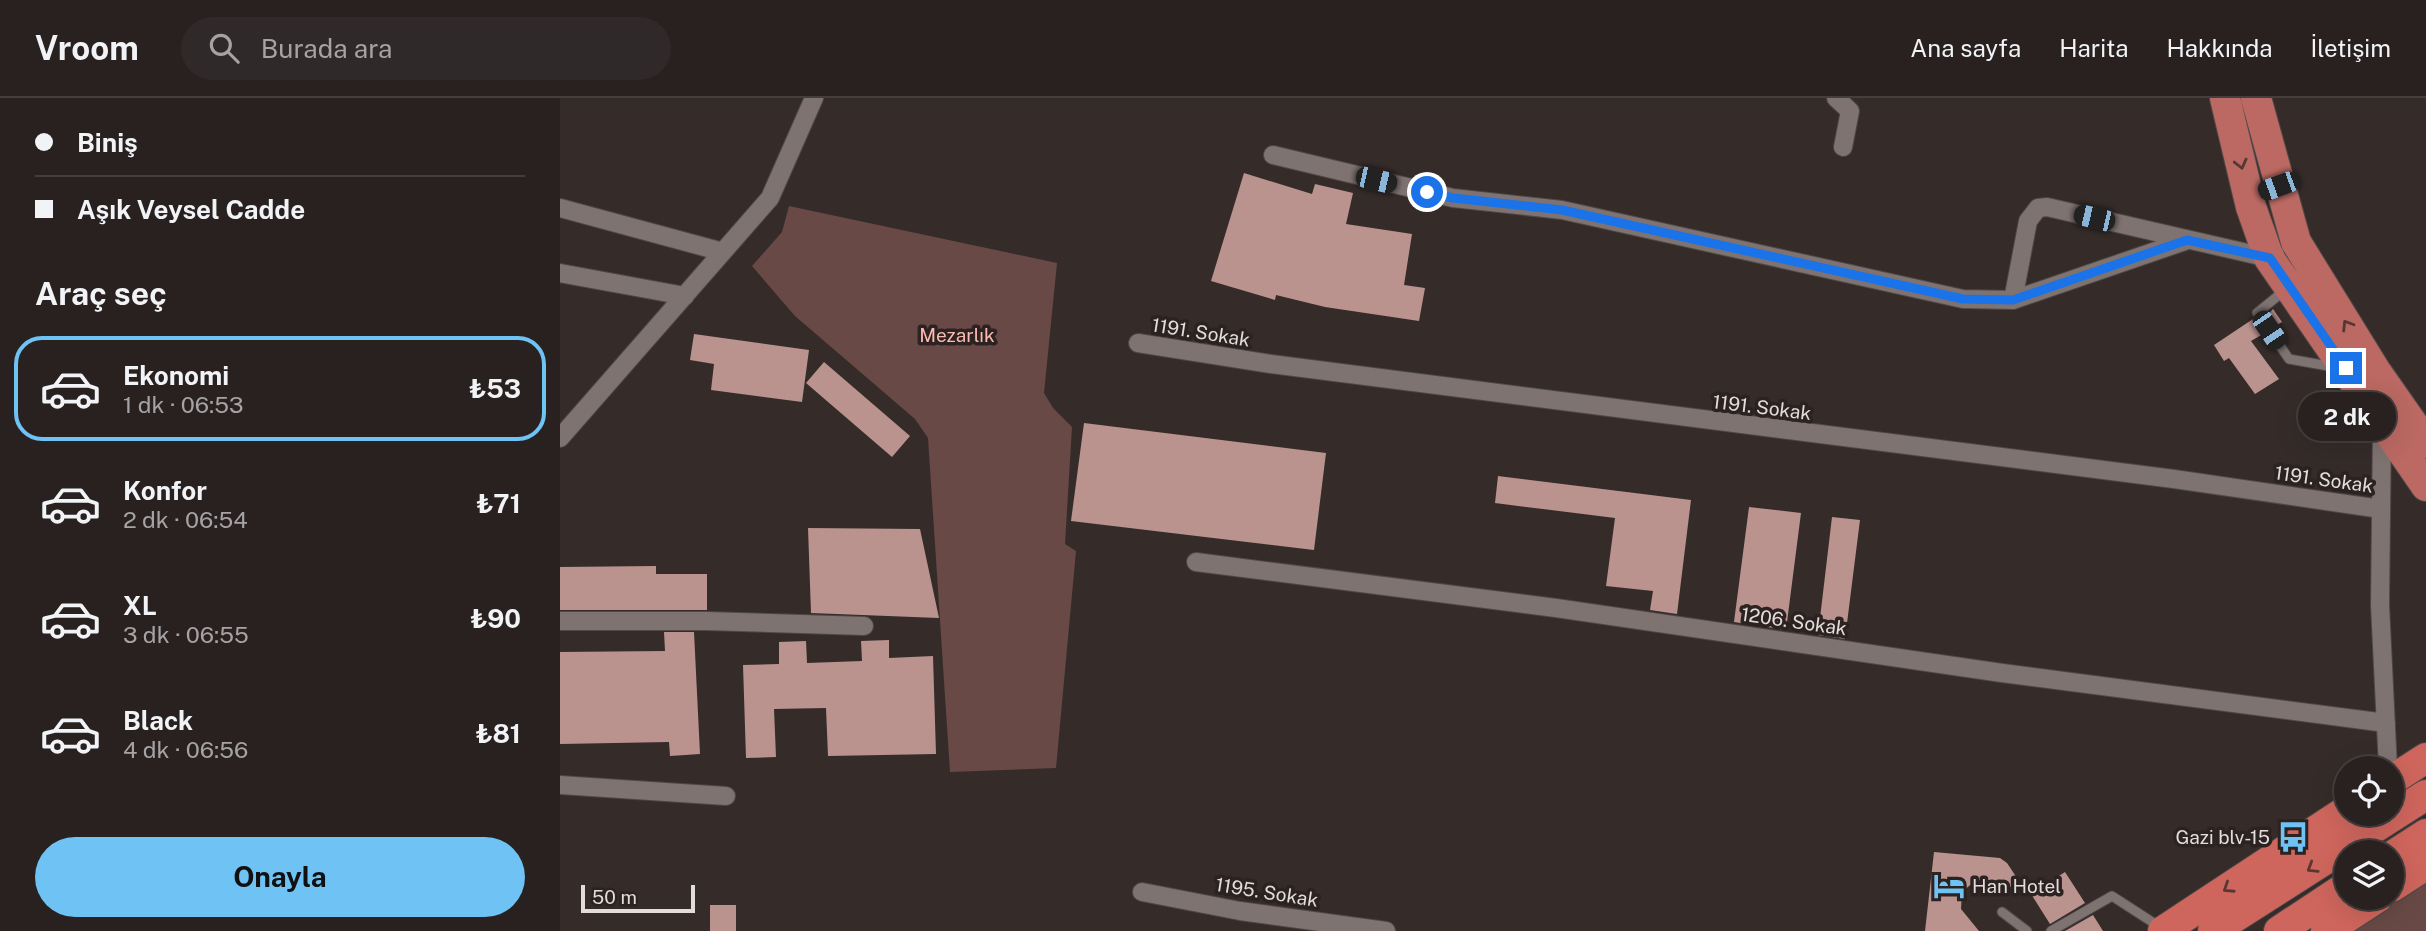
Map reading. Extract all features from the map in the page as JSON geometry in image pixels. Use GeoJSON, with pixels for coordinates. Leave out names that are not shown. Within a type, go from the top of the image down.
{"type":"FeatureCollection","features":[{"type":"Feature","properties":{"kind":"highway"},"geometry":{"type":"LineString","coordinates":[[2404,772],[2426,758]]}},
{"type":"Feature","properties":{"kind":"highway"},"geometry":{"type":"LineString","coordinates":[[2213,931],[2418,800]]}},
{"type":"Feature","properties":{"kind":"highway"},"geometry":{"type":"LineString","coordinates":[[2163,930],[2334,818]]}},
{"type":"Feature","properties":{"kind":"highway"},"geometry":{"type":"LineString","coordinates":[[2404,848],[2426,834]]}},
{"type":"Feature","properties":{"kind":"highway"},"geometry":{"type":"LineString","coordinates":[[2404,879],[2426,865]]}},
{"type":"Feature","properties":{"kind":"highway"},"geometry":{"type":"LineString","coordinates":[[2279,931],[2334,895]]}},
{"type":"Feature","properties":{"kind":"highway"},"geometry":{"type":"LineString","coordinates":[[2326,931],[2358,910]]}},
{"type":"Feature","properties":{"kind":"main road"},"geometry":{"type":"LineString","coordinates":[[2225,98],[2249,197],[2270,258],[2426,486]]}},
{"type":"Feature","properties":{"kind":"main road"},"geometry":{"type":"LineString","coordinates":[[2256,98],[2278,186],[2296,242],[2375,370],[2426,443]]}},
{"type":"Feature","properties":{"kind":"main road"},"geometry":{"type":"LineString","coordinates":[[2249,197],[2278,186]]}},
{"type":"Feature","properties":{"kind":"street"},"geometry":{"type":"LineString","coordinates":[[560,438],[770,198],[814,98]]}},
{"type":"Feature","properties":{"kind":"street"},"geometry":{"type":"LineString","coordinates":[[1836,98],[1850,111],[1843,147]]}},
{"type":"Feature","properties":{"kind":"street"},"geometry":{"type":"LineString","coordinates":[[1273,155],[1453,198],[1562,210],[1963,299],[2013,300],[2187,240]]}},
{"type":"Feature","properties":{"kind":"street"},"geometry":{"type":"LineString","coordinates":[[2013,300],[2028,221],[2038,208],[2047,207],[2270,258],[2296,242]]}},
{"type":"Feature","properties":{"kind":"street"},"geometry":{"type":"LineString","coordinates":[[560,208],[723,253]]}},
{"type":"Feature","properties":{"kind":"street"},"geometry":{"type":"LineString","coordinates":[[560,274],[685,296]]}},
{"type":"Feature","properties":{"kind":"street","name":"1191. Sokak"},"geometry":{"type":"LineString","coordinates":[[1138,343],[1271,364],[2174,479],[2381,509]]}},
{"type":"Feature","properties":{"kind":"street"},"geometry":{"type":"LineString","coordinates":[[2382,420],[2380,605],[2387,756]]}},
{"type":"Feature","properties":{"kind":"street","name":"1206. Sokak"},"geometry":{"type":"LineString","coordinates":[[1196,562],[1556,608],[2016,675],[2386,723]]}},
{"type":"Feature","properties":{"kind":"street"},"geometry":{"type":"LineString","coordinates":[[560,621],[706,621],[864,626]]}},
{"type":"Feature","properties":{"kind":"street"},"geometry":{"type":"LineString","coordinates":[[560,785],[726,796]]}},
{"type":"Feature","properties":{"kind":"street","name":"1195. Sokak"},"geometry":{"type":"LineString","coordinates":[[1142,892],[1240,911],[1386,931]]}},
{"type":"Feature","properties":{"kind":"lane"},"geometry":{"type":"LineString","coordinates":[[2259,316],[2257,313],[2290,286]]}},
{"type":"Feature","properties":{"kind":"lane"},"geometry":{"type":"LineString","coordinates":[[2269,330],[2288,359],[2346,368]]}},
{"type":"Feature","properties":{"kind":"lane"},"geometry":{"type":"LineString","coordinates":[[2050,931],[2112,896],[2163,930]]}},
{"type":"Feature","properties":{"kind":"lane"},"geometry":{"type":"LineString","coordinates":[[2002,912],[2027,931]]}},
{"type":"Feature","properties":{"kind":"green space","name":"Mezarlık"},"geometry":{"type":"Polygon","coordinates":[[[789,206],[1057,263],[1044,393],[1053,408],[1072,427],[1065,544],[1076,551],[1056,768],[950,772],[928,438],[915,419],[795,316],[752,266],[782,232],[789,206]]]}},
{"type":"Feature","properties":{"kind":"green space"},"geometry":{"type":"Polygon","coordinates":[[[2426,881],[2426,931],[2342,931],[2377,910],[2404,910],[2404,894],[2426,881]]]}},
{"type":"Feature","properties":{"kind":"building"},"geometry":{"type":"Polygon","coordinates":[[[1244,173],[1312,194],[1315,184],[1353,193],[1346,224],[1412,234],[1404,285],[1425,288],[1419,321],[1325,307],[1276,295],[1275,300],[1211,281],[1244,173]]]}},
{"type":"Feature","properties":{"kind":"building"},"geometry":{"type":"Polygon","coordinates":[[[2273,309],[2282,322],[2275,326],[2266,324],[2263,334],[2251,341],[2279,379],[2255,394],[2229,358],[2224,361],[2214,345],[2253,319],[2263,320],[2273,309]]]}},
{"type":"Feature","properties":{"kind":"building"},"geometry":{"type":"Polygon","coordinates":[[[694,334],[809,350],[802,402],[711,390],[714,364],[690,360],[694,334]]]}},
{"type":"Feature","properties":{"kind":"building"},"geometry":{"type":"Polygon","coordinates":[[[824,362],[910,436],[892,457],[806,383],[824,362]]]}},
{"type":"Feature","properties":{"kind":"building"},"geometry":{"type":"Polygon","coordinates":[[[1084,423],[1326,453],[1314,550],[1071,521],[1084,423]]]}},
{"type":"Feature","properties":{"kind":"building"},"geometry":{"type":"Polygon","coordinates":[[[1498,476],[1691,500],[1677,614],[1650,610],[1653,591],[1606,586],[1615,518],[1495,503],[1498,476]]]}},
{"type":"Feature","properties":{"kind":"building"},"geometry":{"type":"Polygon","coordinates":[[[1749,507],[1801,513],[1786,630],[1734,622],[1749,507]]]}},
{"type":"Feature","properties":{"kind":"building"},"geometry":{"type":"Polygon","coordinates":[[[1832,517],[1860,520],[1845,639],[1818,635],[1832,517]]]}},
{"type":"Feature","properties":{"kind":"building"},"geometry":{"type":"Polygon","coordinates":[[[808,528],[920,529],[939,618],[811,613],[808,528]]]}},
{"type":"Feature","properties":{"kind":"building"},"geometry":{"type":"Polygon","coordinates":[[[656,566],[656,574],[707,574],[707,610],[560,610],[560,567],[656,566]]]}},
{"type":"Feature","properties":{"kind":"building"},"geometry":{"type":"Polygon","coordinates":[[[664,632],[694,632],[700,754],[670,756],[669,742],[560,744],[560,652],[665,651],[664,632]]]}},
{"type":"Feature","properties":{"kind":"building"},"geometry":{"type":"Polygon","coordinates":[[[889,640],[889,658],[933,656],[936,754],[828,756],[826,708],[774,709],[776,757],[746,758],[743,665],[779,664],[779,642],[806,641],[807,663],[862,661],[861,641],[889,640]]]}},
{"type":"Feature","properties":{"kind":"building","name":"Han Hotel"},"geometry":{"type":"Polygon","coordinates":[[[1934,852],[2000,858],[2007,863],[2019,881],[2003,892],[1994,881],[1976,880],[1962,892],[1961,909],[1979,931],[1925,931],[1934,852]]]}},
{"type":"Feature","properties":{"kind":"building"},"geometry":{"type":"Polygon","coordinates":[[[2065,872],[2085,903],[2050,924],[2031,894],[2065,872]]]}},
{"type":"Feature","properties":{"kind":"building"},"geometry":{"type":"Polygon","coordinates":[[[710,905],[736,905],[736,931],[710,931],[710,905]]]}},
{"type":"Feature","properties":{"kind":"building"},"geometry":{"type":"Polygon","coordinates":[[[2093,915],[2103,931],[2065,931],[2093,915]]]}},
{"type":"Feature","properties":{"kind":"place","name":"Gazi blv-15"},"geometry":{"type":"Point","coordinates":[2293,837]}},
{"type":"Feature","properties":{"kind":"place","name":"Han Hotel"},"geometry":{"type":"Point","coordinates":[1949,886]}},
{"type":"Feature","properties":{"kind":"route"},"geometry":{"type":"LineString","coordinates":[[1427,192],[1453,198],[1562,210],[1963,299],[1993,301],[2013,300],[2187,240],[2270,258],[2346,368]]}}]}
